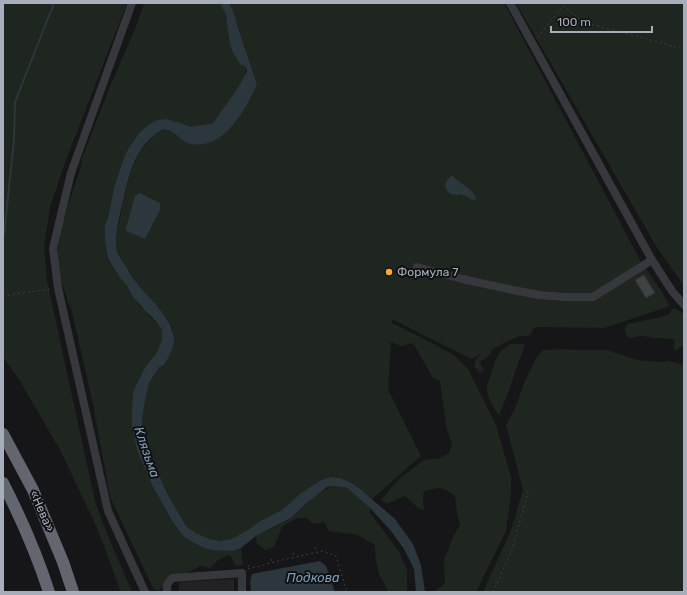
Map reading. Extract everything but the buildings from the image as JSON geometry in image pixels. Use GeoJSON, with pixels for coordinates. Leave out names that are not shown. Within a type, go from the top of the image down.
{"type":"FeatureCollection","features":[{"type":"Feature","properties":{"kind":"highway","name":"«Нева»"},"geometry":{"type":"LineString","coordinates":[[3,434],[33,490],[64,562],[73,592]]}},
{"type":"Feature","properties":{"kind":"highway","name":"«Нева»"},"geometry":{"type":"LineString","coordinates":[[3,483],[42,570],[49,592]]}},
{"type":"Feature","properties":{"kind":"street"},"geometry":{"type":"LineString","coordinates":[[132,3],[71,173],[53,248],[58,288],[108,511],[145,592]]}},
{"type":"Feature","properties":{"kind":"street"},"geometry":{"type":"LineString","coordinates":[[510,3],[652,260],[684,305]]}},
{"type":"Feature","properties":{"kind":"street"},"geometry":{"type":"LineString","coordinates":[[417,267],[462,279],[539,295],[593,297],[652,260]]}},
{"type":"Feature","properties":{"kind":"street"},"geometry":{"type":"LineString","coordinates":[[167,592],[167,585],[172,578],[242,573],[242,592]]}},
{"type":"Feature","properties":{"kind":"path"},"geometry":{"type":"LineString","coordinates":[[532,44],[564,3]]}},
{"type":"Feature","properties":{"kind":"path"},"geometry":{"type":"LineString","coordinates":[[563,6],[583,22],[684,49]]}},
{"type":"Feature","properties":{"kind":"path"},"geometry":{"type":"LineString","coordinates":[[3,296],[58,288]]}},
{"type":"Feature","properties":{"kind":"path"},"geometry":{"type":"LineString","coordinates":[[493,592],[512,550],[528,488]]}},
{"type":"Feature","properties":{"kind":"path"},"geometry":{"type":"LineString","coordinates":[[315,547],[317,552]]}},
{"type":"Feature","properties":{"kind":"path"},"geometry":{"type":"LineString","coordinates":[[248,564],[249,569],[323,551],[336,556],[347,592]]}},
{"type":"Feature","properties":{"kind":"path"},"geometry":{"type":"LineString","coordinates":[[292,553],[294,558]]}},
{"type":"Feature","properties":{"kind":"path"},"geometry":{"type":"LineString","coordinates":[[271,559],[272,563]]}},
{"type":"Feature","properties":{"kind":"shaded area"},"geometry":{"type":"Polygon","coordinates":[[[3,3],[127,3],[66,160],[50,207],[44,248],[47,281],[95,501],[132,592],[121,592],[97,528],[60,450],[20,381],[3,357],[3,3]]]}},
{"type":"Feature","properties":{"kind":"shaded area"},"geometry":{"type":"Polygon","coordinates":[[[144,3],[220,3],[226,15],[232,51],[240,63],[246,67],[245,76],[232,100],[228,113],[216,127],[206,132],[196,133],[189,131],[178,124],[150,123],[140,132],[125,155],[114,187],[108,218],[105,225],[105,242],[108,260],[126,284],[139,305],[159,326],[162,332],[162,339],[157,352],[144,369],[133,392],[132,427],[137,449],[152,485],[172,521],[184,537],[233,551],[241,548],[243,565],[236,566],[230,555],[218,560],[210,568],[200,566],[164,586],[159,591],[154,590],[110,497],[93,404],[71,308],[62,284],[58,264],[58,228],[64,219],[81,167],[82,158],[109,89],[137,24],[144,3]]]}},
{"type":"Feature","properties":{"kind":"shaded area","name":"Формула 7"},"geometry":{"type":"Polygon","coordinates":[[[229,3],[504,3],[640,260],[670,306],[604,328],[538,327],[533,329],[531,334],[528,336],[519,336],[492,349],[486,358],[479,362],[484,370],[480,373],[474,366],[476,360],[481,354],[471,359],[392,319],[392,323],[454,355],[468,369],[496,425],[511,477],[511,494],[506,531],[476,592],[434,592],[445,583],[444,560],[452,539],[460,524],[455,496],[447,490],[441,488],[424,491],[424,510],[418,508],[404,496],[387,504],[381,500],[399,479],[424,460],[441,458],[449,453],[452,443],[447,430],[440,381],[433,378],[413,343],[401,346],[391,342],[388,389],[421,456],[372,499],[350,482],[340,478],[331,477],[321,480],[301,493],[282,510],[260,521],[248,530],[231,539],[220,541],[210,539],[196,533],[186,526],[167,493],[148,450],[143,433],[142,419],[145,401],[149,383],[174,342],[173,330],[168,320],[136,282],[122,261],[116,248],[116,236],[130,174],[142,148],[160,131],[167,130],[175,132],[186,142],[209,143],[257,84],[233,10],[229,3]]]}},
{"type":"Feature","properties":{"kind":"shaded area"},"geometry":{"type":"Polygon","coordinates":[[[516,3],[684,3],[684,286],[656,246],[516,3]]]}},
{"type":"Feature","properties":{"kind":"shaded area"},"geometry":{"type":"Polygon","coordinates":[[[673,308],[684,314],[684,348],[681,346],[679,349],[675,350],[673,346],[675,342],[673,339],[642,336],[629,338],[626,335],[625,330],[627,324],[670,314],[673,308]]]}},
{"type":"Feature","properties":{"kind":"shaded area"},"geometry":{"type":"Polygon","coordinates":[[[511,344],[525,344],[499,415],[490,400],[487,385],[497,356],[503,349],[511,344]]]}},
{"type":"Feature","properties":{"kind":"shaded area"},"geometry":{"type":"Polygon","coordinates":[[[543,350],[607,350],[637,360],[659,362],[669,361],[684,365],[684,592],[483,592],[511,530],[523,490],[506,425],[516,406],[523,386],[536,358],[543,350]]]}},
{"type":"Feature","properties":{"kind":"shaded area"},"geometry":{"type":"Polygon","coordinates":[[[335,486],[347,488],[370,508],[370,513],[398,550],[407,569],[407,592],[388,592],[378,571],[375,545],[358,535],[329,531],[324,522],[314,524],[306,518],[299,518],[282,527],[274,547],[266,550],[257,544],[256,536],[288,520],[317,494],[335,486]]]}},
{"type":"Feature","properties":{"kind":"shaded area"},"geometry":{"type":"Polygon","coordinates":[[[234,579],[234,592],[179,592],[179,582],[234,579]]]}},
{"type":"Feature","properties":{"kind":"water"},"geometry":{"type":"Polygon","coordinates":[[[220,3],[229,3],[233,10],[257,84],[239,117],[222,136],[212,142],[200,145],[188,143],[173,132],[162,130],[143,146],[131,171],[117,229],[116,247],[119,255],[134,280],[170,324],[173,332],[174,343],[172,350],[164,365],[159,367],[149,383],[145,401],[142,419],[143,433],[148,450],[167,493],[186,526],[196,533],[210,539],[220,541],[231,539],[248,530],[260,521],[282,510],[301,493],[321,480],[331,477],[340,478],[350,482],[395,519],[413,544],[421,565],[425,592],[416,592],[414,569],[404,549],[391,531],[370,508],[347,488],[335,486],[327,487],[291,518],[256,536],[241,548],[233,551],[212,550],[202,547],[184,537],[172,521],[152,485],[137,450],[132,427],[133,392],[144,369],[157,352],[162,339],[162,332],[157,323],[133,297],[126,284],[120,278],[108,259],[105,242],[105,225],[108,218],[114,187],[125,155],[140,132],[157,120],[167,119],[180,124],[189,132],[196,134],[204,133],[221,122],[228,114],[232,98],[247,71],[246,67],[240,64],[232,51],[226,15],[220,3]]]}},
{"type":"Feature","properties":{"kind":"water"},"geometry":{"type":"Polygon","coordinates":[[[452,175],[469,189],[477,199],[472,200],[463,195],[454,195],[449,193],[445,186],[446,182],[452,175]]]}},
{"type":"Feature","properties":{"kind":"water"},"geometry":{"type":"Polygon","coordinates":[[[140,193],[160,203],[160,210],[145,239],[126,231],[135,196],[140,193]]]}},
{"type":"Feature","properties":{"kind":"water","name":"Подкова"},"geometry":{"type":"Polygon","coordinates":[[[320,561],[326,566],[335,592],[251,592],[250,581],[252,574],[320,561]]]}},
{"type":"Feature","properties":{"kind":"waterway"},"geometry":{"type":"LineString","coordinates":[[4,235],[14,140],[15,102],[54,3]]}},
{"type":"Feature","properties":{"kind":"waterway","name":"Клязьма"},"geometry":{"type":"LineString","coordinates":[[177,128],[190,133],[216,129],[239,97]]}},
{"type":"Feature","properties":{"kind":"place","name":"Формула 7"},"geometry":{"type":"Point","coordinates":[389,272]}}]}
